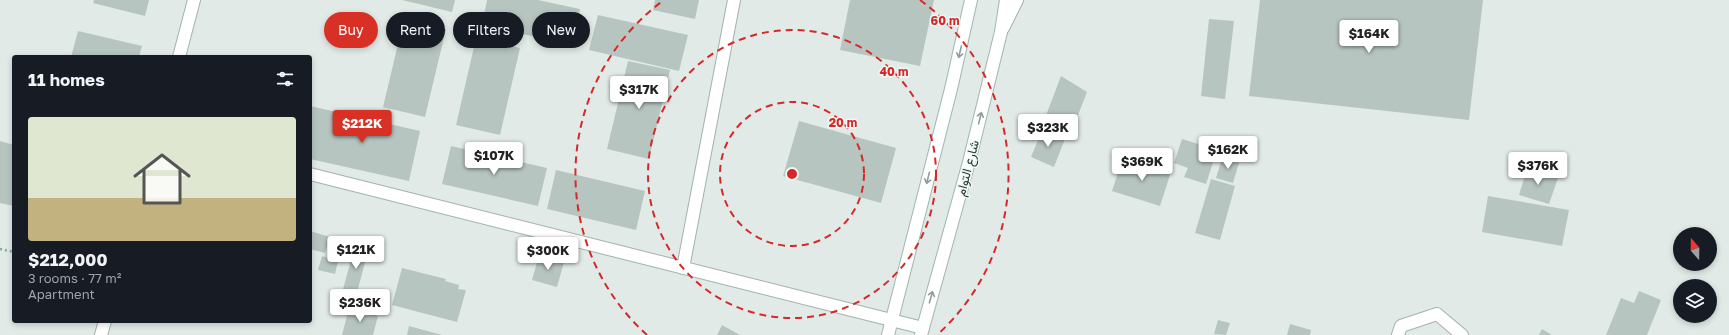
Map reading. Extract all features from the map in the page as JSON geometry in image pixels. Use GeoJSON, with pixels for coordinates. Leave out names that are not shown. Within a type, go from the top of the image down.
{"type":"FeatureCollection","features":[{"type":"Feature","properties":{"kind":"street"},"geometry":{"type":"LineString","coordinates":[[180,55],[194,0]]}},
{"type":"Feature","properties":{"kind":"street"},"geometry":{"type":"LineString","coordinates":[[683,268],[734,0]]}},
{"type":"Feature","properties":{"kind":"street"},"geometry":{"type":"LineString","coordinates":[[888,335],[951,89],[971,0]]}},
{"type":"Feature","properties":{"kind":"street","name":"شارع التوام"},"geometry":{"type":"LineString","coordinates":[[922,332],[969,162],[1001,32],[1006,0]]}},
{"type":"Feature","properties":{"kind":"street"},"geometry":{"type":"LineString","coordinates":[[1001,32],[1017,0]]}},
{"type":"Feature","properties":{"kind":"street"},"geometry":{"type":"LineString","coordinates":[[312,175],[892,320],[922,332]]}},
{"type":"Feature","properties":{"kind":"street"},"geometry":{"type":"LineString","coordinates":[[1398,335],[1401,326],[1438,314],[1462,335]]}},
{"type":"Feature","properties":{"kind":"street"},"geometry":{"type":"LineString","coordinates":[[101,335],[104,323]]}},
{"type":"Feature","properties":{"kind":"path"},"geometry":{"type":"LineString","coordinates":[[0,249],[12,252]]}},
{"type":"Feature","properties":{"kind":"building"},"geometry":{"type":"Polygon","coordinates":[[[94,0],[149,0],[145,16],[93,3],[94,0]]]}},
{"type":"Feature","properties":{"kind":"building"},"geometry":{"type":"Polygon","coordinates":[[[402,0],[455,0],[452,12],[402,0]]]}},
{"type":"Feature","properties":{"kind":"building"},"geometry":{"type":"Polygon","coordinates":[[[487,0],[538,0],[580,9],[579,12],[532,12],[532,36],[524,34],[524,12],[485,12],[487,0]]]}},
{"type":"Feature","properties":{"kind":"building"},"geometry":{"type":"Polygon","coordinates":[[[655,0],[699,0],[695,19],[653,10],[655,0]]]}},
{"type":"Feature","properties":{"kind":"building"},"geometry":{"type":"Polygon","coordinates":[[[850,0],[934,0],[920,66],[840,50],[850,0]]]}},
{"type":"Feature","properties":{"kind":"building"},"geometry":{"type":"Polygon","coordinates":[[[1260,0],[1483,0],[1469,120],[1249,96],[1260,0]]]}},
{"type":"Feature","properties":{"kind":"building"},"geometry":{"type":"Polygon","coordinates":[[[598,15],[688,35],[679,71],[589,50],[598,15]]]}},
{"type":"Feature","properties":{"kind":"building"},"geometry":{"type":"Polygon","coordinates":[[[1209,19],[1234,21],[1225,99],[1201,96],[1209,19]]]}},
{"type":"Feature","properties":{"kind":"building"},"geometry":{"type":"Polygon","coordinates":[[[78,31],[142,46],[140,55],[72,55],[78,31]]]}},
{"type":"Feature","properties":{"kind":"building"},"geometry":{"type":"Polygon","coordinates":[[[397,48],[441,48],[425,117],[383,107],[397,48]]]}},
{"type":"Feature","properties":{"kind":"building"},"geometry":{"type":"Polygon","coordinates":[[[474,48],[520,48],[500,135],[456,125],[474,48]]]}},
{"type":"Feature","properties":{"kind":"building"},"geometry":{"type":"Polygon","coordinates":[[[628,61],[670,70],[649,159],[607,149],[628,61]]]}},
{"type":"Feature","properties":{"kind":"building"},"geometry":{"type":"Polygon","coordinates":[[[1061,76],[1087,92],[1070,136],[1042,126],[1061,76]]]}},
{"type":"Feature","properties":{"kind":"building"},"geometry":{"type":"Polygon","coordinates":[[[312,106],[420,131],[409,181],[312,159],[312,106]]]}},
{"type":"Feature","properties":{"kind":"building"},"geometry":{"type":"Polygon","coordinates":[[[799,121],[896,148],[881,203],[783,176],[799,121]]]}},
{"type":"Feature","properties":{"kind":"building"},"geometry":{"type":"Polygon","coordinates":[[[1042,130],[1065,139],[1054,167],[1031,157],[1042,130]]]}},
{"type":"Feature","properties":{"kind":"building"},"geometry":{"type":"Polygon","coordinates":[[[1182,139],[1217,150],[1206,184],[1184,177],[1188,168],[1174,163],[1182,139]]]}},
{"type":"Feature","properties":{"kind":"building"},"geometry":{"type":"Polygon","coordinates":[[[0,141],[12,144],[12,206],[0,203],[0,141]]]}},
{"type":"Feature","properties":{"kind":"building"},"geometry":{"type":"Polygon","coordinates":[[[451,146],[547,168],[538,206],[442,184],[451,146]]]}},
{"type":"Feature","properties":{"kind":"building"},"geometry":{"type":"Polygon","coordinates":[[[1123,157],[1171,172],[1160,206],[1112,191],[1123,157]]]}},
{"type":"Feature","properties":{"kind":"building"},"geometry":{"type":"Polygon","coordinates":[[[1222,158],[1239,163],[1233,183],[1216,178],[1222,158]]]}},
{"type":"Feature","properties":{"kind":"building"},"geometry":{"type":"Polygon","coordinates":[[[1527,169],[1558,178],[1549,204],[1519,195],[1527,169]]]}},
{"type":"Feature","properties":{"kind":"building"},"geometry":{"type":"Polygon","coordinates":[[[556,170],[645,191],[636,230],[547,209],[556,170]]]}},
{"type":"Feature","properties":{"kind":"building"},"geometry":{"type":"Polygon","coordinates":[[[1211,179],[1235,186],[1220,240],[1195,233],[1211,179]]]}},
{"type":"Feature","properties":{"kind":"building"},"geometry":{"type":"Polygon","coordinates":[[[1488,196],[1569,210],[1562,246],[1482,232],[1488,196]]]}},
{"type":"Feature","properties":{"kind":"building"},"geometry":{"type":"Polygon","coordinates":[[[312,232],[330,237],[325,253],[312,250],[312,232]]]}},
{"type":"Feature","properties":{"kind":"building"},"geometry":{"type":"Polygon","coordinates":[[[355,245],[369,248],[356,296],[342,293],[355,245]]]}},
{"type":"Feature","properties":{"kind":"building"},"geometry":{"type":"Polygon","coordinates":[[[539,255],[564,262],[557,287],[532,280],[539,255]]]}},
{"type":"Feature","properties":{"kind":"building"},"geometry":{"type":"Polygon","coordinates":[[[322,256],[338,261],[335,274],[318,270],[322,256]]]}},
{"type":"Feature","properties":{"kind":"building"},"geometry":{"type":"Polygon","coordinates":[[[402,268],[446,279],[445,281],[459,285],[458,289],[466,290],[457,322],[392,305],[402,268]]]}},
{"type":"Feature","properties":{"kind":"building"},"geometry":{"type":"Polygon","coordinates":[[[1639,291],[1661,300],[1647,335],[1606,335],[1621,298],[1634,303],[1639,291]]]}},
{"type":"Feature","properties":{"kind":"building"},"geometry":{"type":"Polygon","coordinates":[[[349,308],[378,316],[373,335],[342,335],[349,308]]]}},
{"type":"Feature","properties":{"kind":"building"},"geometry":{"type":"Polygon","coordinates":[[[1218,320],[1230,323],[1226,335],[1214,334],[1218,320]]]}},
{"type":"Feature","properties":{"kind":"building"},"geometry":{"type":"Polygon","coordinates":[[[1290,324],[1311,330],[1310,335],[1287,335],[1290,324]]]}},
{"type":"Feature","properties":{"kind":"building"},"geometry":{"type":"Polygon","coordinates":[[[722,325],[740,335],[717,335],[722,325]]]}},
{"type":"Feature","properties":{"kind":"building"},"geometry":{"type":"Polygon","coordinates":[[[409,326],[442,335],[407,335],[409,326]]]}},
{"type":"Feature","properties":{"kind":"building"},"geometry":{"type":"Polygon","coordinates":[[[1542,329],[1552,335],[1539,335],[1542,329]]]}}]}
